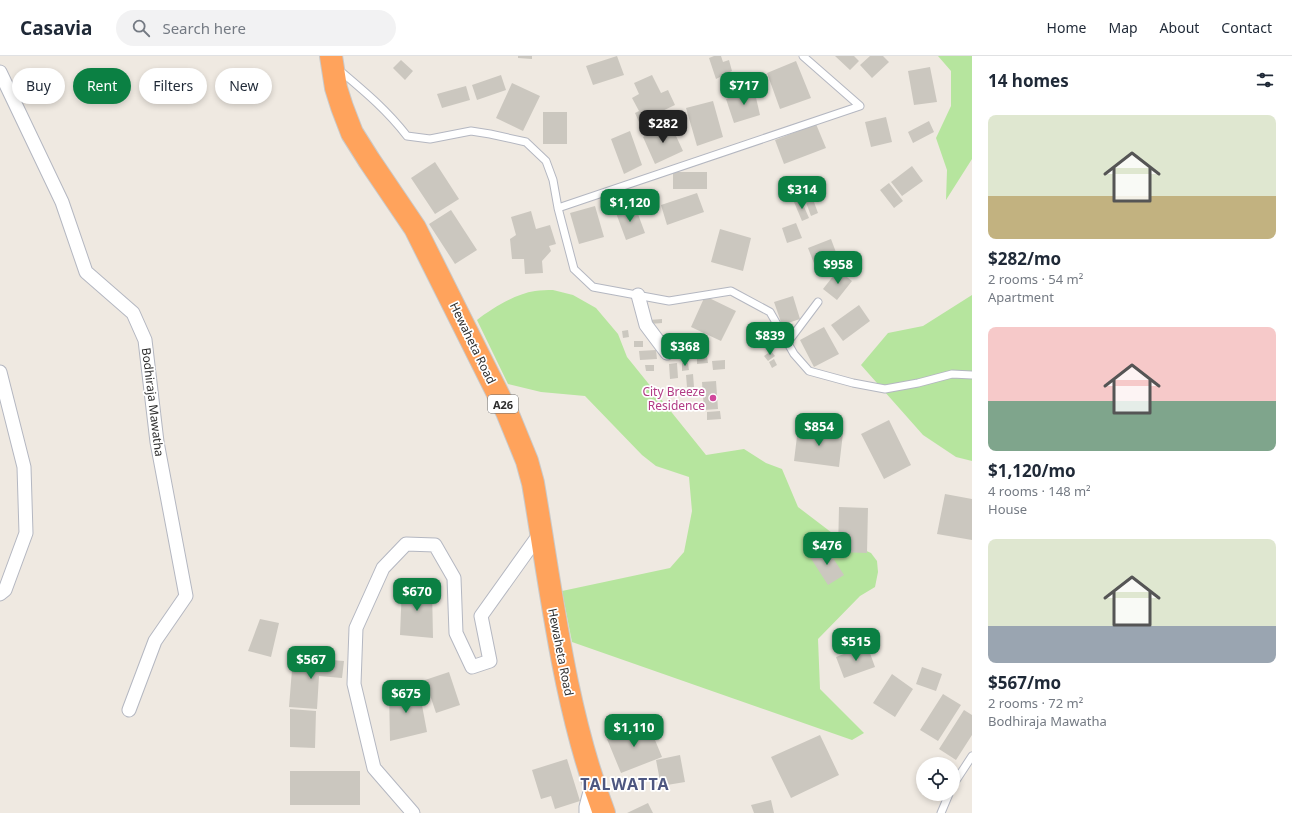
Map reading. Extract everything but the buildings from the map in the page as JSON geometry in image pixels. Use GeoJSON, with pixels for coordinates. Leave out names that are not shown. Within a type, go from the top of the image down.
{"type":"FeatureCollection","features":[{"type":"Feature","properties":{"kind":"highway","name":"Hewaheta Road"},"geometry":{"type":"LineString","coordinates":[[332,61],[340,101],[352,133],[368,160],[415,228],[507,412],[527,462],[533,483],[562,661],[571,704],[593,782],[604,813]]}},
{"type":"Feature","properties":{"kind":"street","name":"Bodhiraja Mawatha"},"geometry":{"type":"LineString","coordinates":[[0,72],[62,202],[86,272],[133,313],[145,340],[157,442],[186,596],[155,641],[129,710]]}},
{"type":"Feature","properties":{"kind":"street"},"geometry":{"type":"LineString","coordinates":[[638,295],[646,325],[667,353]]}},
{"type":"Feature","properties":{"kind":"street"},"geometry":{"type":"LineString","coordinates":[[0,372],[24,467],[26,533],[4,590],[0,594]]}},
{"type":"Feature","properties":{"kind":"street"},"geometry":{"type":"LineString","coordinates":[[413,813],[374,768],[354,684],[356,628],[383,568],[406,544],[434,545],[454,578],[456,633],[472,667],[490,661],[481,616],[541,532]]}},
{"type":"Feature","properties":{"kind":"street"},"geometry":{"type":"LineString","coordinates":[[586,813],[586,807],[593,782]]}},
{"type":"Feature","properties":{"kind":"lane"},"geometry":{"type":"LineString","coordinates":[[558,208],[860,106],[803,56]]}},
{"type":"Feature","properties":{"kind":"lane"},"geometry":{"type":"LineString","coordinates":[[332,61],[380,105],[394,119],[407,136],[430,139],[471,131],[526,142],[546,161],[574,269],[593,287],[668,301],[731,291],[770,312],[794,354],[809,371],[853,383],[885,390],[952,374],[972,374]]}},
{"type":"Feature","properties":{"kind":"lane"},"geometry":{"type":"LineString","coordinates":[[788,342],[818,302]]}},
{"type":"Feature","properties":{"kind":"lane"},"geometry":{"type":"LineString","coordinates":[[960,774],[972,756]]}},
{"type":"Feature","properties":{"kind":"lane"},"geometry":{"type":"LineString","coordinates":[[941,813],[946,801]]}},
{"type":"Feature","properties":{"kind":"green space"},"geometry":{"type":"Polygon","coordinates":[[[938,56],[972,56],[972,159],[946,200],[947,170],[936,138],[951,106],[951,71],[938,56]]]}},
{"type":"Feature","properties":{"kind":"green space"},"geometry":{"type":"Polygon","coordinates":[[[553,290],[573,295],[596,308],[618,334],[627,357],[706,455],[744,449],[766,463],[782,469],[798,507],[840,539],[871,553],[877,561],[878,572],[875,587],[860,596],[818,639],[820,689],[864,733],[852,740],[572,642],[562,591],[670,568],[684,552],[692,511],[689,477],[656,466],[642,455],[585,396],[541,392],[508,384],[477,320],[497,306],[512,298],[535,291],[553,290]]]}},
{"type":"Feature","properties":{"kind":"green space"},"geometry":{"type":"Polygon","coordinates":[[[972,295],[972,461],[956,457],[923,435],[861,365],[888,333],[923,326],[972,295]]]}},
{"type":"Feature","properties":{"kind":"place","name":"City Breeze Residence"},"geometry":{"type":"Point","coordinates":[713,398]}},
{"type":"Feature","properties":{"kind":"district","name":"TALWATTA"},"geometry":{"type":"Point","coordinates":[625,784]}}]}
